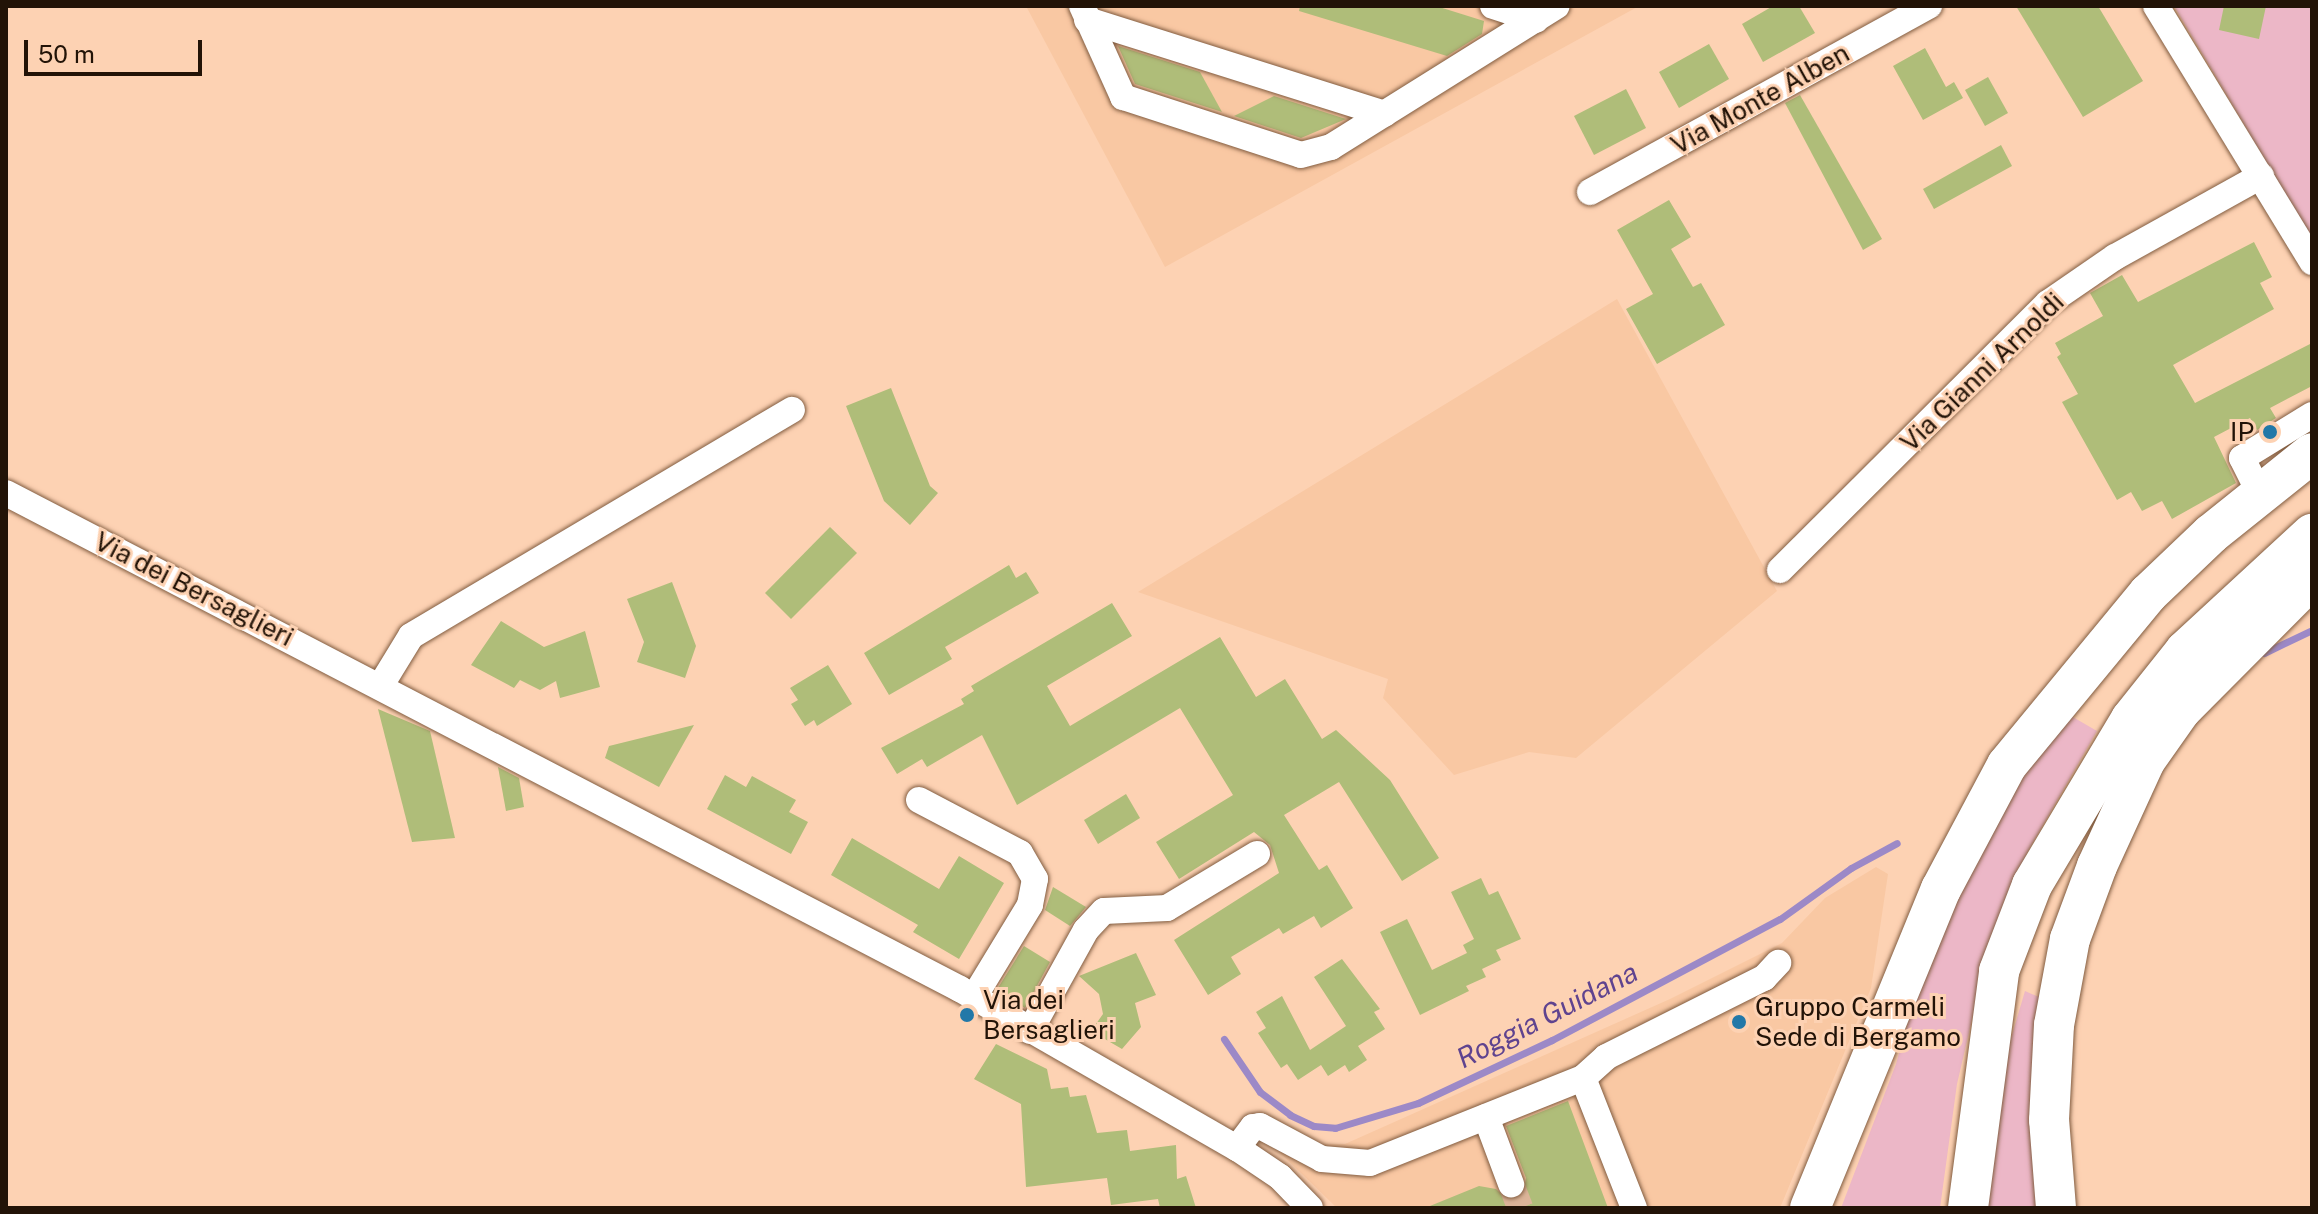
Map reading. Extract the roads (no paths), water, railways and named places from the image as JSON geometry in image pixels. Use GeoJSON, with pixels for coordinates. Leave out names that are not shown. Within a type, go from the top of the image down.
{"type":"FeatureCollection","features":[{"type":"Feature","properties":{"kind":"highway"},"geometry":{"type":"LineString","coordinates":[[1810,1208],[1941,889],[2007,765],[2148,594],[2260,494],[2312,453]]}},
{"type":"Feature","properties":{"kind":"highway"},"geometry":{"type":"LineString","coordinates":[[1947,1208],[1963,1082],[1999,971],[2032,885],[2131,719],[2185,651],[2312,534]]}},
{"type":"Feature","properties":{"kind":"highway"},"geometry":{"type":"LineString","coordinates":[[2056,1208],[2049,1120],[2054,1025],[2070,939],[2145,761],[2181,710],[2312,578]]}},
{"type":"Feature","properties":{"kind":"highway"},"geometry":{"type":"LineString","coordinates":[[2073,1208],[2063,1118],[2074,1000],[2104,873],[2154,768],[2224,667]]}},
{"type":"Feature","properties":{"kind":"highway"},"geometry":{"type":"LineString","coordinates":[[1968,1208],[1999,971]]}},
{"type":"Feature","properties":{"kind":"street"},"geometry":{"type":"LineString","coordinates":[[1493,6],[1547,13]]}},
{"type":"Feature","properties":{"kind":"street","name":"Via Monte Alben"},"geometry":{"type":"LineString","coordinates":[[1590,192],[1929,6]]}},
{"type":"Feature","properties":{"kind":"street"},"geometry":{"type":"LineString","coordinates":[[2156,6],[2256,179],[2312,262]]}},
{"type":"Feature","properties":{"kind":"street"},"geometry":{"type":"LineString","coordinates":[[1085,13],[1123,97],[1301,155],[1331,147],[1547,13]]}},
{"type":"Feature","properties":{"kind":"street"},"geometry":{"type":"LineString","coordinates":[[1085,13],[1385,114]]}},
{"type":"Feature","properties":{"kind":"street","name":"Via Gianni Arnoldi"},"geometry":{"type":"LineString","coordinates":[[1780,570],[2048,303],[2115,257],[2256,179]]}},
{"type":"Feature","properties":{"kind":"street"},"geometry":{"type":"LineString","coordinates":[[381,685],[411,636],[792,410]]}},
{"type":"Feature","properties":{"kind":"street"},"geometry":{"type":"LineString","coordinates":[[2260,494],[2242,458],[2312,415]]}},
{"type":"Feature","properties":{"kind":"street","name":"Via dei Bersaglieri"},"geometry":{"type":"LineString","coordinates":[[6,493],[381,685],[974,997],[1237,1148],[1280,1177],[1310,1208]]}},
{"type":"Feature","properties":{"kind":"street"},"geometry":{"type":"LineString","coordinates":[[919,800],[1020,853],[1035,879],[1030,905],[974,997]]}},
{"type":"Feature","properties":{"kind":"street"},"geometry":{"type":"LineString","coordinates":[[1030,1031],[1086,930],[1104,911],[1167,908],[1257,854]]}},
{"type":"Feature","properties":{"kind":"street"},"geometry":{"type":"LineString","coordinates":[[1237,1148],[1253,1127],[1260,1126],[1322,1159],[1370,1163],[1583,1078],[1606,1057],[1764,978],[1778,963]]}},
{"type":"Feature","properties":{"kind":"street"},"geometry":{"type":"LineString","coordinates":[[1583,1078],[1634,1208]]}},
{"type":"Feature","properties":{"kind":"street"},"geometry":{"type":"LineString","coordinates":[[1486,1117],[1511,1184]]}},
{"type":"Feature","properties":{"kind":"waterway","name":"Roggia Guidana"},"geometry":{"type":"LineString","coordinates":[[2264,653],[2312,630]]}},
{"type":"Feature","properties":{"kind":"waterway","name":"Roggia Guidana"},"geometry":{"type":"LineString","coordinates":[[1224,1039],[1260,1092],[1290,1115],[1314,1126],[1335,1128],[1418,1103],[1552,1040],[1780,919],[1851,868],[1897,843]]}},
{"type":"Feature","properties":{"kind":"tunnel"},"geometry":{"type":"LineString","coordinates":[[1511,1184],[1520,1208]]}},
{"type":"Feature","properties":{"kind":"place","name":"IP"},"geometry":{"type":"Point","coordinates":[2270,432]}},
{"type":"Feature","properties":{"kind":"place","name":"Via dei Bersaglieri"},"geometry":{"type":"Point","coordinates":[967,1015]}},
{"type":"Feature","properties":{"kind":"place","name":"Gruppo Carmeli Sede di Bergamo"},"geometry":{"type":"Point","coordinates":[1739,1022]}}]}
